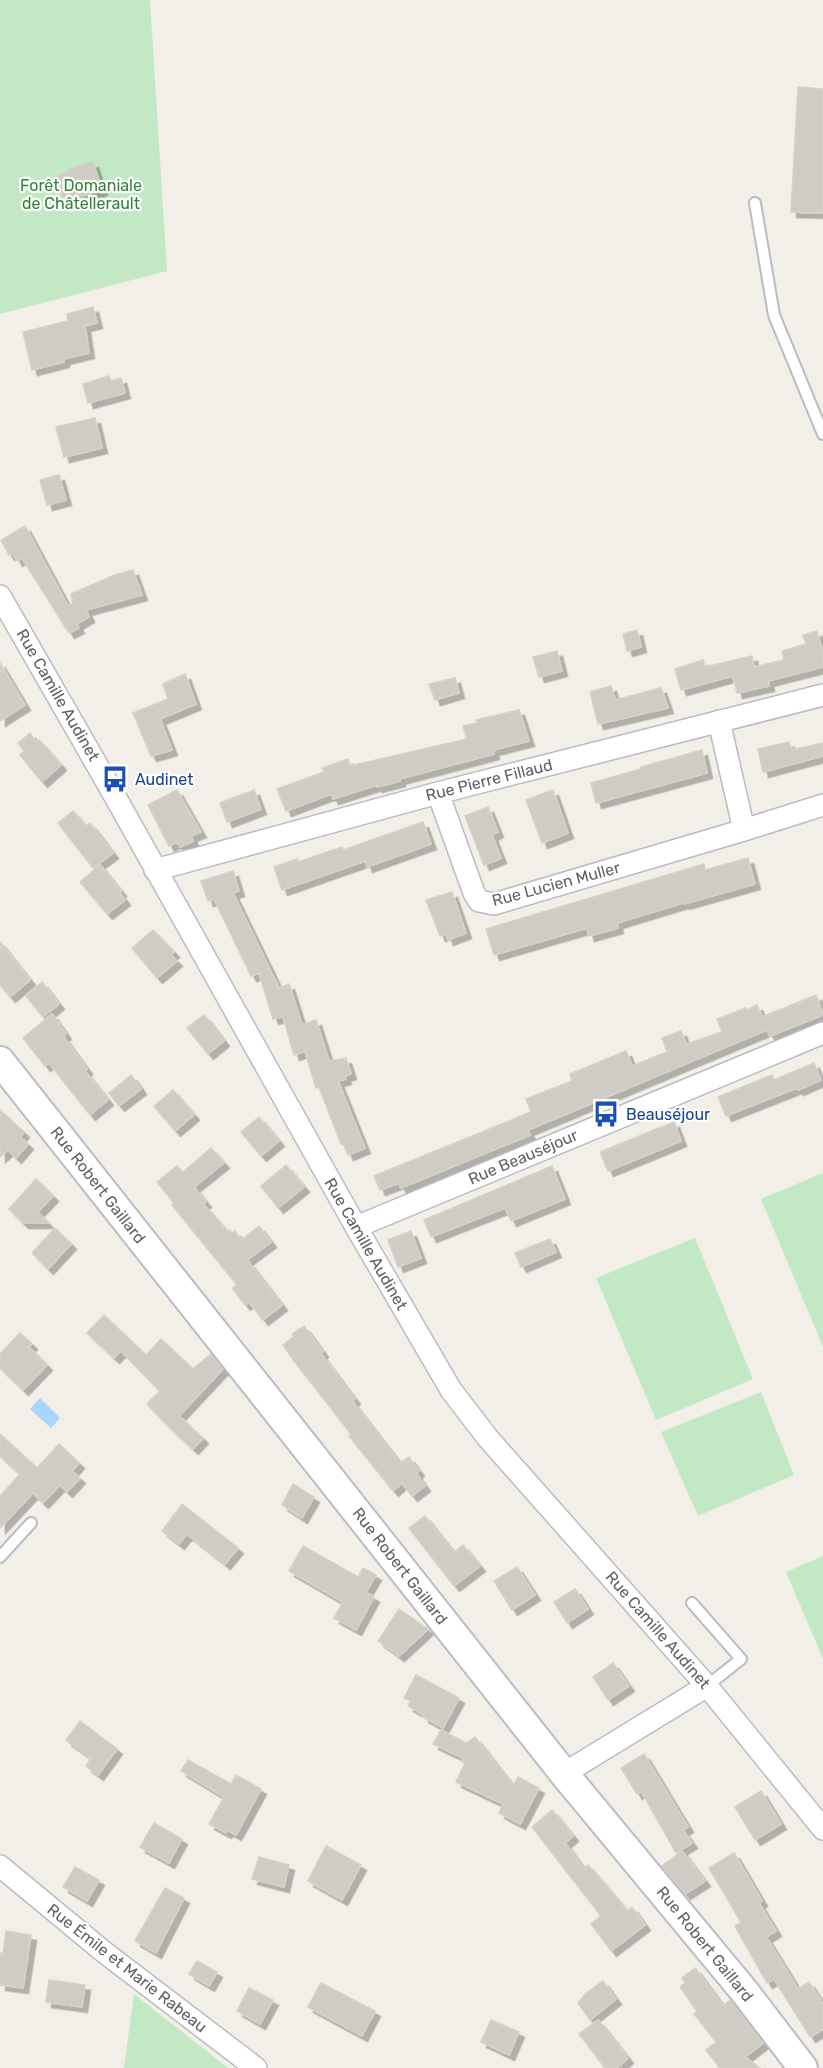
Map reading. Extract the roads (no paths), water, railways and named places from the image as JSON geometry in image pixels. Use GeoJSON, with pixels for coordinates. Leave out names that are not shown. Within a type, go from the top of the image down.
{"type":"FeatureCollection","features":[{"type":"Feature","properties":{"kind":"street","name":"Rue Camille Audinet"},"geometry":{"type":"LineString","coordinates":[[0,596],[100,769],[356,1227],[451,1390],[487,1437],[707,1686],[823,1829]]}},
{"type":"Feature","properties":{"kind":"street","name":"Rue Pierre Fillaud"},"geometry":{"type":"LineString","coordinates":[[155,870],[438,793],[823,695]]}},
{"type":"Feature","properties":{"kind":"street"},"geometry":{"type":"LineString","coordinates":[[719,721],[744,830]]}},
{"type":"Feature","properties":{"kind":"street","name":"Rue Lucien Muller"},"geometry":{"type":"LineString","coordinates":[[438,793],[474,892],[479,901],[487,904],[495,904],[823,805]]}},
{"type":"Feature","properties":{"kind":"street","name":"Rue Beauséjour"},"geometry":{"type":"LineString","coordinates":[[356,1227],[823,1033]]}},
{"type":"Feature","properties":{"kind":"street","name":"Rue Robert Gaillard"},"geometry":{"type":"LineString","coordinates":[[0,1061],[565,1775],[744,1991],[803,2068]]}},
{"type":"Feature","properties":{"kind":"street"},"geometry":{"type":"LineString","coordinates":[[565,1775],[707,1686]]}},
{"type":"Feature","properties":{"kind":"street","name":"Rue Émile et Marie Rabeau"},"geometry":{"type":"LineString","coordinates":[[0,1866],[104,1952],[256,2068]]}},
{"type":"Feature","properties":{"kind":"lane"},"geometry":{"type":"LineString","coordinates":[[755,203],[774,315],[823,434]]}},
{"type":"Feature","properties":{"kind":"lane"},"geometry":{"type":"LineString","coordinates":[[0,1557],[31,1523]]}},
{"type":"Feature","properties":{"kind":"lane"},"geometry":{"type":"LineString","coordinates":[[692,1603],[741,1659],[707,1686]]}},
{"type":"Feature","properties":{"kind":"water"},"geometry":{"type":"Polygon","coordinates":[[[40,1398],[60,1418],[51,1428],[30,1409],[40,1398]]]}},
{"type":"Feature","properties":{"kind":"place","name":"Audinet"},"geometry":{"type":"Point","coordinates":[115,779]}},
{"type":"Feature","properties":{"kind":"place","name":"Beauséjour"},"geometry":{"type":"Point","coordinates":[606,1114]}},
{"type":"Feature","properties":{"kind":"park label","name":"Forêt Domaniale de Châtellerault"},"geometry":{"type":"Point","coordinates":[81,194]}}]}
